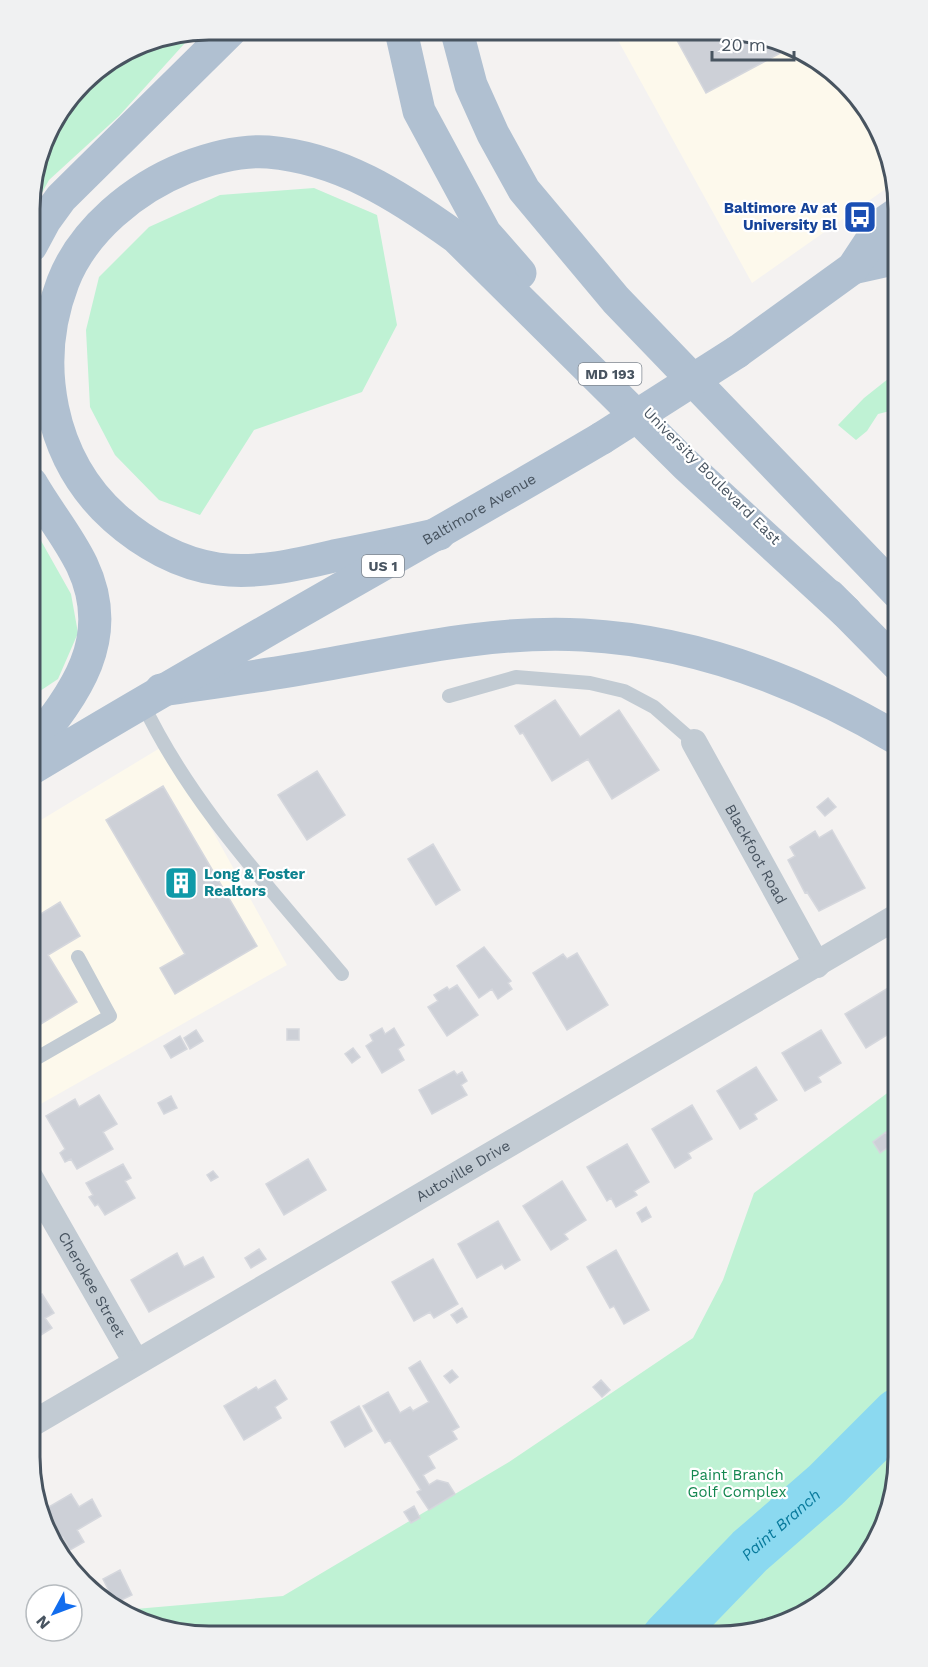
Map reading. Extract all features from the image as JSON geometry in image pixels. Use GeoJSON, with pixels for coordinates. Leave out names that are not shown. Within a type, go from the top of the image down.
{"type":"FeatureCollection","features":[{"type":"Feature","properties":{"kind":"main road"},"geometry":{"type":"LineString","coordinates":[[459,40],[471,84],[493,134],[524,190],[616,300],[888,582]]}},
{"type":"Feature","properties":{"kind":"main road"},"geometry":{"type":"LineString","coordinates":[[40,230],[62,198],[220,41]]}},
{"type":"Feature","properties":{"kind":"main road","name":"University Boulevard East"},"geometry":{"type":"LineString","coordinates":[[403,41],[419,111],[486,233],[585,347],[888,654]]}},
{"type":"Feature","properties":{"kind":"main road"},"geometry":{"type":"LineString","coordinates":[[439,534],[251,572],[217,569],[188,562],[157,548],[128,529],[102,506],[81,481],[64,449],[55,419],[48,351],[54,312],[64,280],[79,253],[130,197],[164,176],[198,163],[229,155],[266,152],[302,157],[338,167],[412,206],[456,237],[686,465],[846,612]]}},
{"type":"Feature","properties":{"kind":"main road","name":"Baltimore Avenue"},"geometry":{"type":"LineString","coordinates":[[40,764],[152,696],[439,534],[602,438],[737,352],[853,268],[882,224],[888,220]]}},
{"type":"Feature","properties":{"kind":"main road","name":"Baltimore Avenue"},"geometry":{"type":"LineString","coordinates":[[853,268],[888,260]]}},
{"type":"Feature","properties":{"kind":"main road"},"geometry":{"type":"LineString","coordinates":[[40,497],[83,566],[96,620],[92,646],[82,676],[70,699],[40,737]]}},
{"type":"Feature","properties":{"kind":"main road"},"geometry":{"type":"LineString","coordinates":[[152,696],[455,641],[582,635],[701,653],[810,693],[853,713],[888,733]]}},
{"type":"Feature","properties":{"kind":"street","name":"Blackfoot Road"},"geometry":{"type":"LineString","coordinates":[[694,742],[817,965]]}},
{"type":"Feature","properties":{"kind":"street","name":"Autoville Drive"},"geometry":{"type":"LineString","coordinates":[[40,1419],[887,922]]}},
{"type":"Feature","properties":{"kind":"street","name":"Cherokee Street"},"geometry":{"type":"LineString","coordinates":[[40,1195],[136,1362]]}},
{"type":"Feature","properties":{"kind":"lane"},"geometry":{"type":"LineString","coordinates":[[449,696],[516,677],[590,683],[624,691],[654,707],[694,742]]}},
{"type":"Feature","properties":{"kind":"lane"},"geometry":{"type":"LineString","coordinates":[[152,696],[159,737],[210,814],[342,974]]}},
{"type":"Feature","properties":{"kind":"lane"},"geometry":{"type":"LineString","coordinates":[[40,1056],[110,1016],[78,957]]}},
{"type":"Feature","properties":{"kind":"shaded area"},"geometry":{"type":"Polygon","coordinates":[[[618,40],[718,40],[773,49],[812,69],[830,83],[859,116],[870,135],[879,155],[886,189],[752,283],[618,40]]]}},
{"type":"Feature","properties":{"kind":"shaded area"},"geometry":{"type":"Polygon","coordinates":[[[165,745],[287,965],[40,1104],[40,821],[165,745]]]}},
{"type":"Feature","properties":{"kind":"green space"},"geometry":{"type":"Polygon","coordinates":[[[185,43],[119,116],[49,180],[41,194],[49,155],[63,125],[83,98],[98,83],[125,63],[155,49],[185,43]]]}},
{"type":"Feature","properties":{"kind":"green space"},"geometry":{"type":"Polygon","coordinates":[[[314,188],[377,215],[397,325],[362,392],[254,430],[200,515],[159,500],[115,455],[90,407],[86,330],[99,277],[149,227],[220,195],[314,188]]]}},
{"type":"Feature","properties":{"kind":"green space"},"geometry":{"type":"Polygon","coordinates":[[[888,379],[888,412],[878,414],[867,431],[856,440],[838,425],[864,398],[888,379]]]}},
{"type":"Feature","properties":{"kind":"green space"},"geometry":{"type":"Polygon","coordinates":[[[40,539],[71,594],[78,633],[58,679],[40,691],[40,539]]]}},
{"type":"Feature","properties":{"kind":"green space","name":"Paint Branch Golf Complex"},"geometry":{"type":"Polygon","coordinates":[[[887,1093],[887,1468],[884,1490],[879,1512],[865,1542],[838,1577],[812,1598],[773,1618],[729,1626],[210,1626],[166,1621],[135,1609],[283,1596],[509,1462],[693,1338],[723,1280],[754,1193],[887,1093]]]}},
{"type":"Feature","properties":{"kind":"building"},"geometry":{"type":"Polygon","coordinates":[[[677,40],[729,41],[751,44],[781,53],[706,93],[677,40]]]}},
{"type":"Feature","properties":{"kind":"building"},"geometry":{"type":"Polygon","coordinates":[[[555,700],[580,737],[619,710],[659,770],[612,799],[588,759],[552,781],[523,733],[520,734],[515,726],[555,700]]]}},
{"type":"Feature","properties":{"kind":"building"},"geometry":{"type":"Polygon","coordinates":[[[317,771],[345,815],[307,840],[278,795],[317,771]]]}},
{"type":"Feature","properties":{"kind":"building","name":"Long & Foster Realtors"},"geometry":{"type":"Polygon","coordinates":[[[163,786],[257,946],[175,994],[160,968],[185,954],[106,820],[163,786]]]}},
{"type":"Feature","properties":{"kind":"building"},"geometry":{"type":"Polygon","coordinates":[[[828,798],[836,807],[825,816],[817,807],[828,798]]]}},
{"type":"Feature","properties":{"kind":"building"},"geometry":{"type":"Polygon","coordinates":[[[832,830],[865,888],[819,911],[807,892],[805,893],[788,860],[795,856],[790,847],[815,831],[819,838],[832,830]]]}},
{"type":"Feature","properties":{"kind":"building"},"geometry":{"type":"Polygon","coordinates":[[[433,844],[460,890],[436,905],[408,859],[433,844]]]}},
{"type":"Feature","properties":{"kind":"building"},"geometry":{"type":"Polygon","coordinates":[[[60,902],[80,936],[48,955],[77,1002],[40,1025],[40,914],[60,902]]]}},
{"type":"Feature","properties":{"kind":"building"},"geometry":{"type":"Polygon","coordinates":[[[484,947],[511,981],[508,983],[512,989],[498,999],[492,989],[479,998],[457,966],[484,947]]]}},
{"type":"Feature","properties":{"kind":"building"},"geometry":{"type":"Polygon","coordinates":[[[577,953],[608,1005],[567,1030],[533,973],[563,954],[567,959],[577,953]]]}},
{"type":"Feature","properties":{"kind":"building"},"geometry":{"type":"Polygon","coordinates":[[[457,985],[478,1015],[447,1036],[428,1007],[438,1001],[434,995],[447,987],[449,990],[457,985]]]}},
{"type":"Feature","properties":{"kind":"building"},"geometry":{"type":"Polygon","coordinates":[[[887,988],[887,1035],[866,1048],[845,1014],[887,988]]]}},
{"type":"Feature","properties":{"kind":"building"},"geometry":{"type":"Polygon","coordinates":[[[382,1028],[385,1034],[394,1028],[404,1045],[398,1049],[404,1060],[382,1073],[366,1046],[373,1041],[370,1035],[382,1028]]]}},
{"type":"Feature","properties":{"kind":"building"},"geometry":{"type":"Polygon","coordinates":[[[287,1029],[299,1029],[299,1040],[287,1040],[287,1029]]]}},
{"type":"Feature","properties":{"kind":"building"},"geometry":{"type":"Polygon","coordinates":[[[196,1030],[203,1041],[190,1049],[184,1038],[196,1030]]]}},
{"type":"Feature","properties":{"kind":"building"},"geometry":{"type":"Polygon","coordinates":[[[821,1030],[841,1063],[818,1077],[821,1082],[805,1091],[782,1053],[821,1030]]]}},
{"type":"Feature","properties":{"kind":"building"},"geometry":{"type":"Polygon","coordinates":[[[180,1036],[187,1049],[171,1058],[164,1046],[180,1036]]]}},
{"type":"Feature","properties":{"kind":"building"},"geometry":{"type":"Polygon","coordinates":[[[353,1048],[360,1057],[352,1063],[345,1054],[353,1048]]]}},
{"type":"Feature","properties":{"kind":"building"},"geometry":{"type":"Polygon","coordinates":[[[756,1067],[777,1100],[754,1114],[757,1119],[740,1129],[717,1091],[756,1067]]]}},
{"type":"Feature","properties":{"kind":"building"},"geometry":{"type":"Polygon","coordinates":[[[454,1071],[457,1075],[462,1072],[467,1081],[461,1085],[467,1095],[432,1114],[419,1090],[454,1071]]]}},
{"type":"Feature","properties":{"kind":"building"},"geometry":{"type":"Polygon","coordinates":[[[99,1095],[117,1124],[103,1132],[113,1149],[77,1169],[71,1159],[65,1162],[60,1153],[65,1149],[46,1116],[75,1099],[79,1107],[99,1095]]]}},
{"type":"Feature","properties":{"kind":"building"},"geometry":{"type":"Polygon","coordinates":[[[171,1096],[177,1108],[164,1114],[158,1103],[171,1096]]]}},
{"type":"Feature","properties":{"kind":"building"},"geometry":{"type":"Polygon","coordinates":[[[692,1105],[712,1139],[688,1153],[691,1158],[675,1168],[652,1129],[692,1105]]]}},
{"type":"Feature","properties":{"kind":"building"},"geometry":{"type":"Polygon","coordinates":[[[886,1132],[887,1134],[887,1148],[880,1153],[873,1142],[886,1132]]]}},
{"type":"Feature","properties":{"kind":"building"},"geometry":{"type":"Polygon","coordinates":[[[627,1144],[649,1182],[634,1191],[637,1195],[616,1207],[611,1198],[607,1201],[587,1167],[627,1144]]]}},
{"type":"Feature","properties":{"kind":"building"},"geometry":{"type":"Polygon","coordinates":[[[308,1159],[326,1190],[284,1215],[266,1184],[308,1159]]]}},
{"type":"Feature","properties":{"kind":"building"},"geometry":{"type":"Polygon","coordinates":[[[123,1164],[131,1178],[125,1181],[135,1198],[105,1215],[98,1204],[95,1206],[89,1197],[93,1195],[86,1183],[123,1164]]]}},
{"type":"Feature","properties":{"kind":"building"},"geometry":{"type":"Polygon","coordinates":[[[213,1171],[218,1177],[211,1181],[207,1175],[213,1171]]]}},
{"type":"Feature","properties":{"kind":"building"},"geometry":{"type":"Polygon","coordinates":[[[562,1181],[586,1220],[564,1234],[568,1239],[551,1250],[523,1206],[562,1181]]]}},
{"type":"Feature","properties":{"kind":"building"},"geometry":{"type":"Polygon","coordinates":[[[646,1207],[651,1217],[642,1222],[637,1213],[646,1207]]]}},
{"type":"Feature","properties":{"kind":"building"},"geometry":{"type":"Polygon","coordinates":[[[498,1221],[520,1260],[505,1269],[502,1264],[477,1278],[458,1244],[498,1221]]]}},
{"type":"Feature","properties":{"kind":"building"},"geometry":{"type":"Polygon","coordinates":[[[259,1249],[266,1259],[251,1268],[245,1258],[259,1249]]]}},
{"type":"Feature","properties":{"kind":"building"},"geometry":{"type":"Polygon","coordinates":[[[616,1250],[649,1310],[624,1324],[614,1306],[610,1308],[587,1267],[616,1250]]]}},
{"type":"Feature","properties":{"kind":"building"},"geometry":{"type":"Polygon","coordinates":[[[177,1253],[184,1267],[203,1257],[214,1277],[149,1312],[131,1280],[177,1253]]]}},
{"type":"Feature","properties":{"kind":"building"},"geometry":{"type":"Polygon","coordinates":[[[433,1259],[458,1304],[434,1318],[430,1312],[414,1321],[392,1282],[433,1259]]]}},
{"type":"Feature","properties":{"kind":"building"},"geometry":{"type":"Polygon","coordinates":[[[42,1294],[54,1313],[45,1318],[52,1328],[40,1336],[40,1295],[42,1294]]]}},
{"type":"Feature","properties":{"kind":"building"},"geometry":{"type":"Polygon","coordinates":[[[462,1308],[467,1317],[457,1323],[451,1315],[462,1308]]]}},
{"type":"Feature","properties":{"kind":"building"},"geometry":{"type":"Polygon","coordinates":[[[420,1361],[459,1427],[452,1431],[457,1439],[428,1456],[435,1468],[423,1475],[429,1485],[437,1480],[448,1483],[455,1494],[429,1510],[417,1492],[421,1490],[390,1440],[385,1443],[363,1406],[388,1392],[400,1413],[410,1407],[413,1411],[429,1402],[409,1368],[420,1361]]]}},
{"type":"Feature","properties":{"kind":"building"},"geometry":{"type":"Polygon","coordinates":[[[452,1370],[458,1377],[450,1383],[444,1376],[452,1370]]]}},
{"type":"Feature","properties":{"kind":"building"},"geometry":{"type":"Polygon","coordinates":[[[275,1380],[287,1399],[275,1407],[281,1418],[244,1440],[224,1406],[256,1387],[258,1390],[275,1380]]]}},
{"type":"Feature","properties":{"kind":"building"},"geometry":{"type":"Polygon","coordinates":[[[601,1380],[610,1390],[602,1397],[593,1387],[601,1380]]]}},
{"type":"Feature","properties":{"kind":"building"},"geometry":{"type":"Polygon","coordinates":[[[359,1406],[372,1431],[345,1447],[331,1422],[359,1406]]]}},
{"type":"Feature","properties":{"kind":"building"},"geometry":{"type":"Polygon","coordinates":[[[71,1494],[79,1507],[92,1499],[101,1516],[77,1530],[84,1542],[70,1550],[58,1532],[47,1504],[49,1507],[71,1494]]]}},
{"type":"Feature","properties":{"kind":"building"},"geometry":{"type":"Polygon","coordinates":[[[414,1506],[420,1518],[411,1523],[404,1512],[414,1506]]]}},
{"type":"Feature","properties":{"kind":"building"},"geometry":{"type":"Polygon","coordinates":[[[120,1570],[132,1595],[120,1601],[110,1593],[103,1579],[120,1570]]]}},
{"type":"Feature","properties":{"kind":"waterway","name":"Paint Branch"},"geometry":{"type":"LineString","coordinates":[[678,1626],[750,1551],[826,1485],[887,1424]]}},
{"type":"Feature","properties":{"kind":"place","name":"Baltimore Av at University Bl"},"geometry":{"type":"Point","coordinates":[860,217]}},
{"type":"Feature","properties":{"kind":"place","name":"Long & Foster Realtors"},"geometry":{"type":"Point","coordinates":[181,883]}}]}
